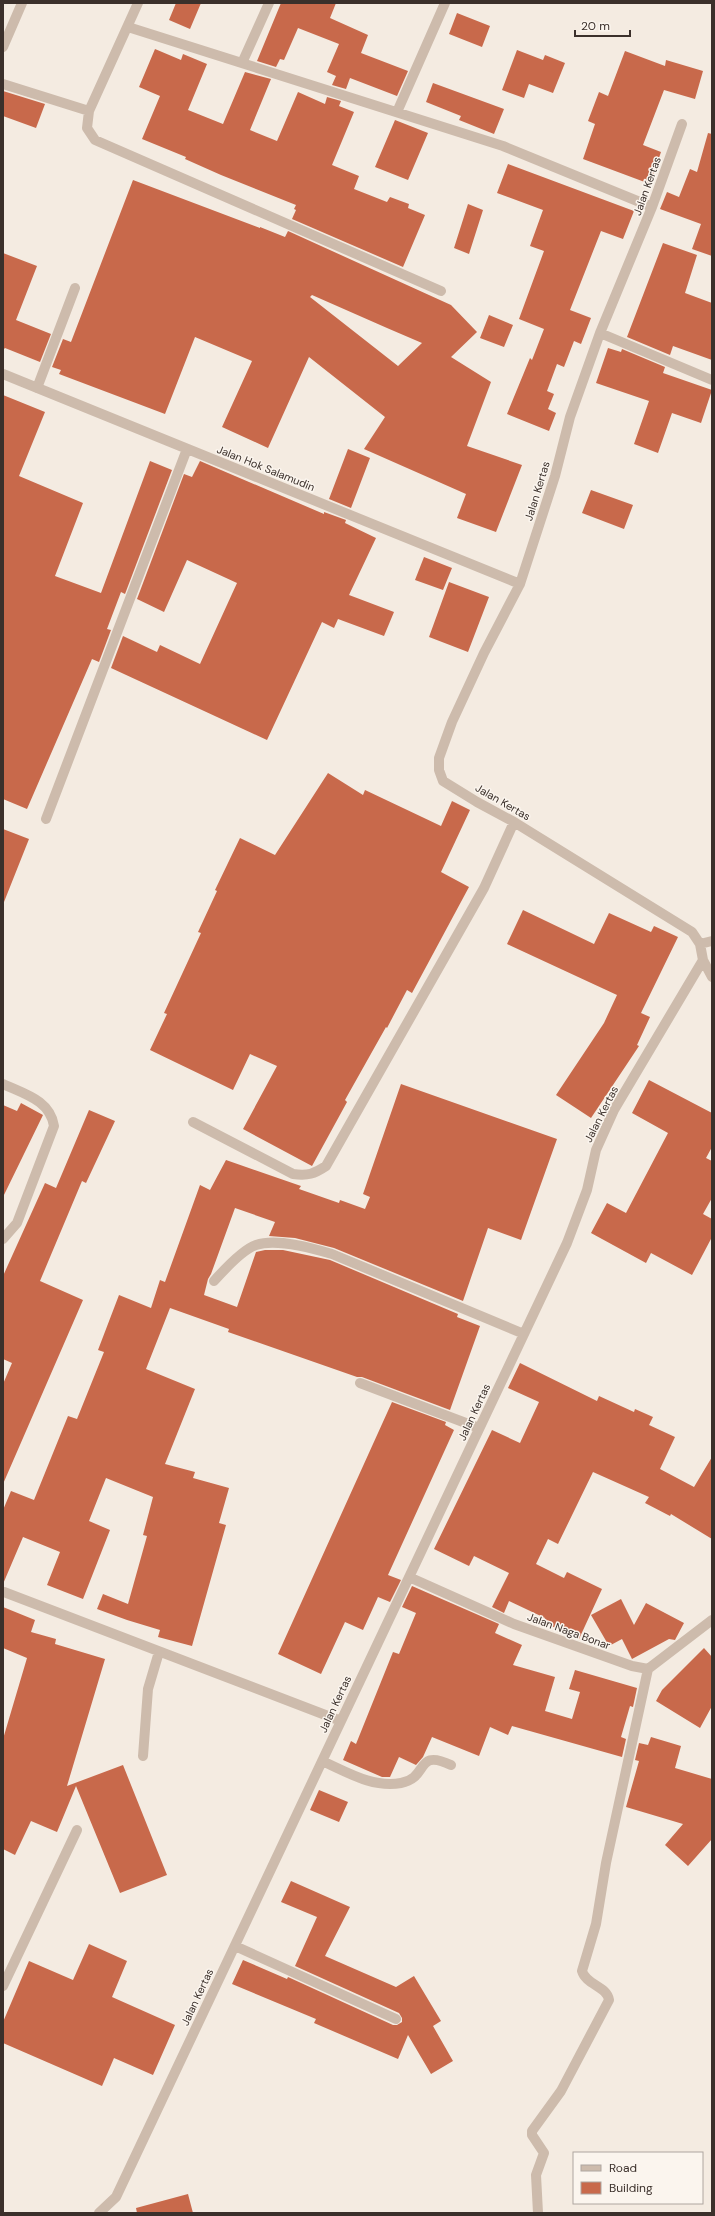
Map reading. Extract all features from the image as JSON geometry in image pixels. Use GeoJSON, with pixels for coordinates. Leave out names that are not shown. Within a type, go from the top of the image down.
{"type":"FeatureCollection","features":[{"type":"Feature","properties":{"kind":"street"},"geometry":{"type":"LineString","coordinates":[[3,47],[22,3]]}},
{"type":"Feature","properties":{"kind":"street"},"geometry":{"type":"LineString","coordinates":[[138,3],[89,112],[87,128],[95,140],[442,292]]}},
{"type":"Feature","properties":{"kind":"street"},"geometry":{"type":"LineString","coordinates":[[242,63],[269,3]]}},
{"type":"Feature","properties":{"kind":"street"},"geometry":{"type":"LineString","coordinates":[[397,112],[444,3]]}},
{"type":"Feature","properties":{"kind":"street"},"geometry":{"type":"LineString","coordinates":[[128,27],[503,146],[652,207]]}},
{"type":"Feature","properties":{"kind":"street"},"geometry":{"type":"LineString","coordinates":[[3,84],[89,112]]}},
{"type":"Feature","properties":{"kind":"street","name":"Jalan Kertas"},"geometry":{"type":"LineString","coordinates":[[99,2213],[116,2197],[567,1243],[587,1190],[596,1150],[614,1110],[703,960],[700,944],[692,932],[514,822],[443,781],[439,770],[439,758],[452,722],[484,653],[520,584],[555,476],[570,417],[600,333],[652,207],[682,124]]}},
{"type":"Feature","properties":{"kind":"street"},"geometry":{"type":"LineString","coordinates":[[37,388],[75,288]]}},
{"type":"Feature","properties":{"kind":"street"},"geometry":{"type":"LineString","coordinates":[[600,333],[712,380]]}},
{"type":"Feature","properties":{"kind":"street","name":"Jalan Hok Salamudin"},"geometry":{"type":"LineString","coordinates":[[3,374],[520,584]]}},
{"type":"Feature","properties":{"kind":"street"},"geometry":{"type":"LineString","coordinates":[[46,819],[187,449]]}},
{"type":"Feature","properties":{"kind":"street"},"geometry":{"type":"LineString","coordinates":[[193,1122],[293,1174],[305,1176],[313,1175],[326,1166],[484,888],[514,822]]}},
{"type":"Feature","properties":{"kind":"street"},"geometry":{"type":"LineString","coordinates":[[700,944],[712,941]]}},
{"type":"Feature","properties":{"kind":"street"},"geometry":{"type":"LineString","coordinates":[[703,960],[712,978]]}},
{"type":"Feature","properties":{"kind":"street"},"geometry":{"type":"LineString","coordinates":[[3,1084],[45,1105],[52,1116],[54,1126],[17,1223],[3,1239]]}},
{"type":"Feature","properties":{"kind":"street"},"geometry":{"type":"LineString","coordinates":[[214,1281],[254,1246],[264,1243],[308,1247],[332,1254],[524,1334]]}},
{"type":"Feature","properties":{"kind":"street"},"geometry":{"type":"LineString","coordinates":[[360,1383],[479,1428]]}},
{"type":"Feature","properties":{"kind":"street","name":"Jalan Naga Bonar"},"geometry":{"type":"LineString","coordinates":[[409,1577],[514,1624],[632,1666],[648,1669]]}},
{"type":"Feature","properties":{"kind":"street"},"geometry":{"type":"LineString","coordinates":[[4,1592],[341,1721]]}},
{"type":"Feature","properties":{"kind":"street"},"geometry":{"type":"LineString","coordinates":[[538,2213],[536,2176],[544,2153],[532,2135],[532,2131],[549,2110],[572,2071],[609,2000],[607,1994],[584,1977],[582,1971],[596,1924],[606,1863],[648,1669],[712,1620]]}},
{"type":"Feature","properties":{"kind":"street"},"geometry":{"type":"LineString","coordinates":[[143,1756],[148,1689],[159,1652]]}},
{"type":"Feature","properties":{"kind":"street"},"geometry":{"type":"LineString","coordinates":[[322,1761],[364,1780],[377,1784],[399,1784],[411,1781],[425,1762],[432,1759],[438,1759],[451,1765]]}},
{"type":"Feature","properties":{"kind":"street"},"geometry":{"type":"LineString","coordinates":[[3,1986],[77,1830]]}},
{"type":"Feature","properties":{"kind":"street"},"geometry":{"type":"LineString","coordinates":[[235,1946],[396,2019]]}},
{"type":"Feature","properties":{"kind":"building"},"geometry":{"type":"Polygon","coordinates":[[[176,3],[201,3],[190,29],[169,20],[176,3]]]}},
{"type":"Feature","properties":{"kind":"building"},"geometry":{"type":"Polygon","coordinates":[[[281,3],[336,3],[330,18],[368,35],[361,53],[408,71],[397,96],[350,78],[346,89],[332,85],[336,76],[327,72],[339,44],[298,28],[284,60],[280,59],[276,67],[257,61],[281,3]]]}},
{"type":"Feature","properties":{"kind":"building"},"geometry":{"type":"Polygon","coordinates":[[[457,13],[490,26],[482,47],[449,34],[457,13]]]}},
{"type":"Feature","properties":{"kind":"building"},"geometry":{"type":"Polygon","coordinates":[[[155,49],[181,60],[183,54],[207,64],[188,110],[223,124],[245,72],[271,79],[250,130],[277,141],[298,92],[325,104],[327,97],[341,101],[339,106],[354,112],[332,165],[359,176],[354,189],[387,202],[390,197],[409,204],[408,208],[425,215],[403,267],[292,219],[296,210],[294,209],[296,205],[221,175],[185,159],[186,157],[142,139],[160,96],[139,87],[155,49]]]}},
{"type":"Feature","properties":{"kind":"building"},"geometry":{"type":"Polygon","coordinates":[[[517,50],[543,60],[545,55],[565,63],[553,93],[529,84],[524,98],[502,90],[517,50]]]}},
{"type":"Feature","properties":{"kind":"building"},"geometry":{"type":"Polygon","coordinates":[[[625,51],[665,66],[666,60],[703,71],[695,99],[664,90],[643,145],[661,152],[650,184],[583,159],[595,124],[588,121],[599,92],[608,96],[625,51]]]}},
{"type":"Feature","properties":{"kind":"building"},"geometry":{"type":"Polygon","coordinates":[[[433,83],[504,109],[494,134],[459,120],[461,116],[426,102],[433,83]]]}},
{"type":"Feature","properties":{"kind":"building"},"geometry":{"type":"Polygon","coordinates":[[[3,91],[45,104],[36,128],[3,116],[3,91]]]}},
{"type":"Feature","properties":{"kind":"building"},"geometry":{"type":"Polygon","coordinates":[[[395,120],[428,133],[408,180],[375,167],[395,120]]]}},
{"type":"Feature","properties":{"kind":"building"},"geometry":{"type":"Polygon","coordinates":[[[708,133],[712,134],[712,256],[692,249],[701,224],[660,209],[667,192],[679,197],[690,169],[697,172],[708,133]]]}},
{"type":"Feature","properties":{"kind":"building"},"geometry":{"type":"Polygon","coordinates":[[[508,164],[634,211],[623,239],[601,231],[570,310],[591,318],[581,344],[574,341],[564,367],[557,364],[547,391],[554,394],[548,409],[556,413],[549,431],[507,414],[530,358],[532,360],[544,329],[519,319],[544,251],[530,246],[543,210],[497,193],[508,164]]]}},
{"type":"Feature","properties":{"kind":"building"},"geometry":{"type":"Polygon","coordinates":[[[133,180],[285,237],[288,231],[451,305],[477,332],[451,357],[491,382],[467,446],[522,465],[496,532],[457,518],[466,494],[364,449],[385,417],[309,357],[268,448],[222,427],[252,361],[195,337],[165,414],[59,374],[61,370],[52,367],[63,339],[71,342],[133,180]],[[312,295],[310,297],[398,366],[422,343],[312,295]]]}},
{"type":"Feature","properties":{"kind":"building"},"geometry":{"type":"Polygon","coordinates":[[[468,204],[483,210],[469,254],[454,248],[468,204]]]}},
{"type":"Feature","properties":{"kind":"building"},"geometry":{"type":"Polygon","coordinates":[[[663,243],[697,255],[685,293],[712,303],[712,360],[673,346],[670,355],[627,337],[663,243]]]}},
{"type":"Feature","properties":{"kind":"building"},"geometry":{"type":"Polygon","coordinates":[[[3,253],[37,266],[16,320],[51,334],[40,362],[5,348],[3,350],[3,253]]]}},
{"type":"Feature","properties":{"kind":"building"},"geometry":{"type":"Polygon","coordinates":[[[489,315],[513,325],[504,347],[480,338],[489,315]]]}},
{"type":"Feature","properties":{"kind":"building"},"geometry":{"type":"Polygon","coordinates":[[[608,348],[621,352],[622,349],[665,367],[663,373],[712,390],[701,423],[672,413],[658,453],[634,444],[649,401],[596,383],[608,348]]]}},
{"type":"Feature","properties":{"kind":"building"},"geometry":{"type":"Polygon","coordinates":[[[3,395],[45,412],[19,476],[83,503],[55,576],[101,593],[150,461],[172,470],[125,594],[121,592],[107,629],[111,630],[99,662],[92,659],[27,809],[3,799],[3,395]]]}},
{"type":"Feature","properties":{"kind":"building"},"geometry":{"type":"Polygon","coordinates":[[[348,449],[370,458],[351,508],[329,499],[348,449]]]}},
{"type":"Feature","properties":{"kind":"building"},"geometry":{"type":"Polygon","coordinates":[[[200,461],[324,514],[324,512],[346,520],[345,523],[376,538],[349,595],[394,612],[384,636],[338,619],[334,628],[322,622],[267,740],[111,668],[123,636],[157,652],[160,645],[200,664],[237,583],[187,560],[164,612],[137,599],[184,474],[192,477],[200,461]]]}},
{"type":"Feature","properties":{"kind":"building"},"geometry":{"type":"Polygon","coordinates":[[[591,490],[633,505],[624,529],[582,513],[591,490]]]}},
{"type":"Feature","properties":{"kind":"building"},"geometry":{"type":"Polygon","coordinates":[[[424,557],[452,568],[443,590],[415,580],[424,557]]]}},
{"type":"Feature","properties":{"kind":"building"},"geometry":{"type":"Polygon","coordinates":[[[449,582],[489,597],[468,652],[429,637],[449,582]]]}},
{"type":"Feature","properties":{"kind":"building"},"geometry":{"type":"Polygon","coordinates":[[[328,773],[363,795],[365,790],[441,826],[452,801],[470,810],[441,872],[469,887],[412,993],[407,990],[387,1028],[386,1027],[345,1100],[347,1102],[312,1166],[243,1129],[277,1066],[250,1054],[233,1090],[150,1050],[167,1014],[164,1013],[201,933],[198,932],[217,891],[215,890],[240,838],[275,855],[328,773]]]}},
{"type":"Feature","properties":{"kind":"building"},"geometry":{"type":"Polygon","coordinates":[[[3,829],[29,839],[4,902],[3,901],[3,829]]]}},
{"type":"Feature","properties":{"kind":"building"},"geometry":{"type":"Polygon","coordinates":[[[523,910],[594,944],[609,913],[651,932],[654,926],[678,937],[641,1013],[650,1017],[637,1045],[639,1046],[591,1118],[556,1095],[604,1023],[617,995],[507,944],[523,910]]]}},
{"type":"Feature","properties":{"kind":"building"},"geometry":{"type":"Polygon","coordinates":[[[649,1080],[712,1113],[712,1147],[706,1158],[712,1161],[712,1198],[703,1214],[712,1219],[712,1237],[692,1275],[651,1253],[646,1263],[591,1233],[607,1203],[626,1213],[668,1133],[632,1113],[649,1080]]]}},
{"type":"Feature","properties":{"kind":"building"},"geometry":{"type":"Polygon","coordinates":[[[401,1084],[557,1139],[521,1240],[488,1228],[463,1301],[334,1248],[295,1238],[269,1236],[275,1222],[235,1208],[208,1279],[204,1295],[237,1307],[256,1252],[265,1250],[283,1250],[330,1260],[458,1314],[457,1317],[480,1326],[450,1410],[362,1377],[357,1377],[228,1332],[229,1329],[170,1308],[146,1369],[195,1389],[165,1464],[195,1472],[193,1478],[229,1488],[219,1523],[226,1525],[192,1646],[158,1637],[160,1630],[97,1609],[103,1594],[128,1604],[147,1536],[143,1535],[153,1497],[106,1478],[89,1521],[110,1530],[83,1599],[47,1585],[60,1552],[23,1537],[3,1584],[3,1510],[11,1491],[34,1500],[68,1416],[77,1419],[104,1352],[98,1350],[119,1295],[151,1308],[160,1280],[165,1282],[200,1185],[210,1190],[226,1160],[301,1186],[299,1189],[339,1203],[340,1200],[365,1209],[370,1197],[363,1194],[401,1084]]]}},
{"type":"Feature","properties":{"kind":"building"},"geometry":{"type":"Polygon","coordinates":[[[21,1103],[43,1115],[3,1197],[3,1105],[17,1111],[21,1103]]]}},
{"type":"Feature","properties":{"kind":"building"},"geometry":{"type":"Polygon","coordinates":[[[89,1110],[115,1121],[86,1183],[82,1181],[40,1281],[83,1300],[3,1484],[3,1384],[12,1363],[3,1359],[3,1276],[45,1183],[56,1188],[89,1110]]]}},
{"type":"Feature","properties":{"kind":"building"},"geometry":{"type":"Polygon","coordinates":[[[520,1363],[597,1401],[599,1396],[634,1412],[635,1409],[653,1417],[649,1425],[675,1437],[660,1469],[694,1487],[712,1457],[712,1539],[671,1514],[670,1516],[645,1503],[649,1497],[593,1472],[558,1544],[548,1539],[536,1564],[564,1578],[567,1572],[602,1589],[579,1639],[543,1622],[545,1618],[509,1601],[504,1613],[492,1607],[509,1573],[474,1556],[469,1566],[434,1549],[492,1430],[520,1443],[539,1402],[508,1388],[520,1363]]]}},
{"type":"Feature","properties":{"kind":"building"},"geometry":{"type":"Polygon","coordinates":[[[392,1402],[446,1422],[445,1425],[454,1430],[388,1575],[401,1580],[390,1602],[378,1597],[363,1630],[345,1622],[321,1674],[278,1654],[392,1402]]]}},
{"type":"Feature","properties":{"kind":"building"},"geometry":{"type":"Polygon","coordinates":[[[412,1586],[499,1624],[495,1633],[522,1645],[513,1665],[555,1677],[545,1711],[572,1719],[580,1692],[569,1689],[575,1670],[637,1688],[633,1707],[630,1706],[621,1737],[626,1739],[622,1757],[512,1726],[508,1735],[490,1727],[479,1756],[432,1737],[423,1757],[416,1765],[399,1757],[390,1777],[382,1777],[343,1760],[351,1741],[356,1744],[393,1652],[399,1654],[416,1613],[402,1607],[412,1586]]]}},
{"type":"Feature","properties":{"kind":"building"},"geometry":{"type":"Polygon","coordinates":[[[621,1599],[634,1625],[646,1603],[684,1623],[675,1640],[669,1639],[632,1659],[622,1639],[609,1646],[591,1615],[621,1599]]]}},
{"type":"Feature","properties":{"kind":"building"},"geometry":{"type":"Polygon","coordinates":[[[3,1607],[35,1620],[31,1632],[56,1639],[55,1644],[105,1659],[67,1786],[123,1765],[167,1875],[120,1893],[76,1786],[57,1832],[31,1821],[15,1855],[3,1849],[3,1739],[27,1658],[3,1648],[3,1607]]]}},
{"type":"Feature","properties":{"kind":"building"},"geometry":{"type":"Polygon","coordinates":[[[704,1648],[712,1657],[712,1706],[700,1728],[656,1701],[662,1690],[704,1648]]]}},
{"type":"Feature","properties":{"kind":"building"},"geometry":{"type":"Polygon","coordinates":[[[651,1737],[681,1746],[675,1768],[712,1779],[712,1839],[688,1866],[665,1845],[683,1824],[626,1807],[639,1761],[635,1760],[639,1743],[648,1745],[651,1737]]]}},
{"type":"Feature","properties":{"kind":"building"},"geometry":{"type":"Polygon","coordinates":[[[319,1790],[348,1802],[339,1822],[310,1810],[319,1790]]]}},
{"type":"Feature","properties":{"kind":"building"},"geometry":{"type":"Polygon","coordinates":[[[291,1881],[350,1907],[325,1956],[396,1987],[414,1976],[441,2021],[433,2026],[453,2061],[431,2074],[408,2035],[398,2059],[314,2023],[316,2019],[232,1984],[243,1960],[287,1979],[288,1977],[393,2025],[397,2025],[402,2022],[402,2018],[399,2013],[295,1966],[317,1917],[281,1902],[291,1881]]]}},
{"type":"Feature","properties":{"kind":"building"},"geometry":{"type":"Polygon","coordinates":[[[89,1944],[127,1961],[112,1997],[175,2025],[153,2075],[114,2058],[102,2086],[3,2043],[3,2022],[29,1961],[73,1980],[89,1944]]]}},
{"type":"Feature","properties":{"kind":"building"},"geometry":{"type":"Polygon","coordinates":[[[188,2194],[193,2213],[137,2213],[136,2208],[188,2194]]]}}]}
